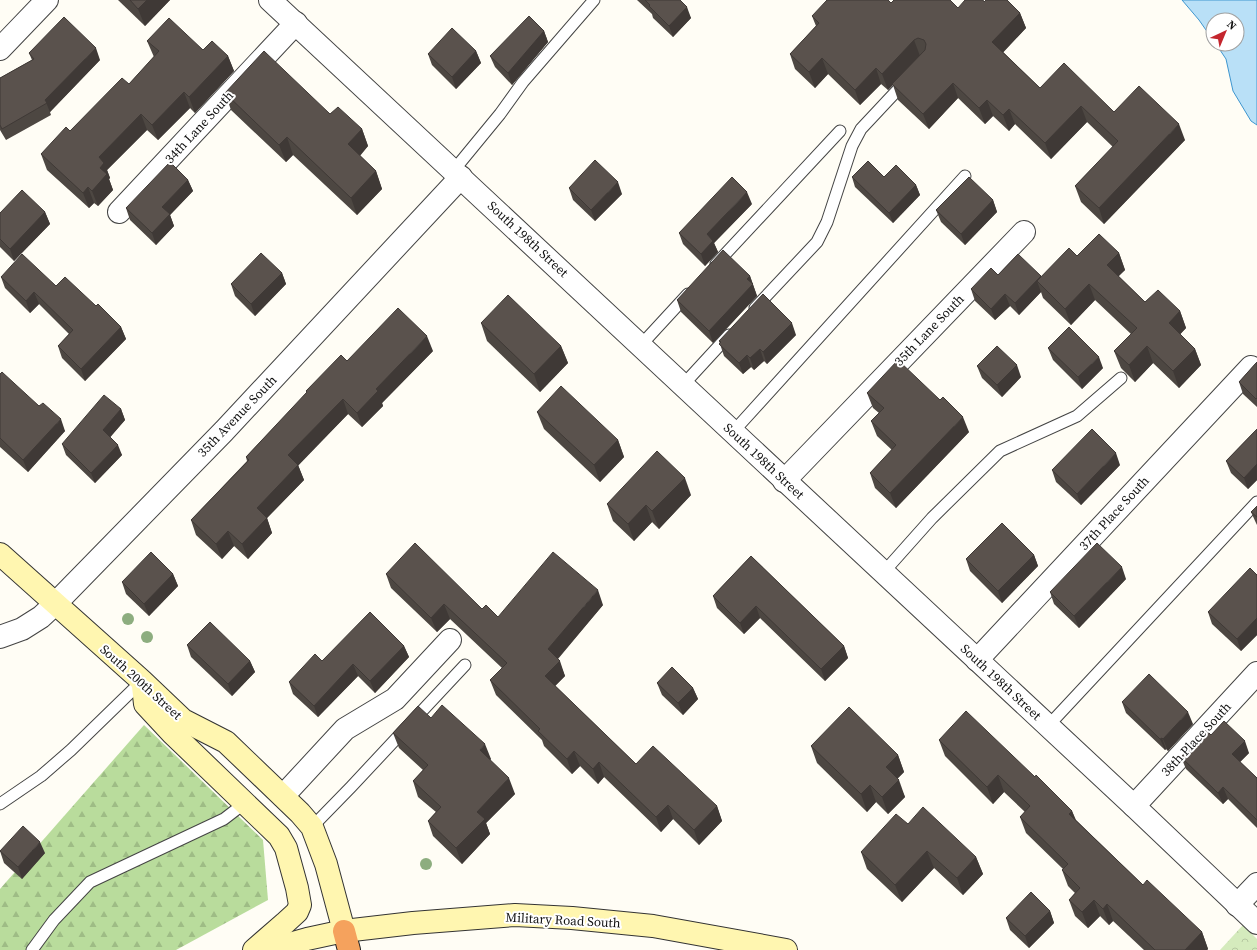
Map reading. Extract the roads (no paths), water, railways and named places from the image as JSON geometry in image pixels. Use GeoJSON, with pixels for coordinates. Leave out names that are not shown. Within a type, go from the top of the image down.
{"type":"FeatureCollection","features":[{"type":"Feature","properties":{"kind":"main road","name":"South 200th Street"},"geometry":{"type":"LineString","coordinates":[[0,554],[142,681],[183,720],[226,742],[283,796],[312,827],[326,864],[345,944]]}},
{"type":"Feature","properties":{"kind":"main road"},"geometry":{"type":"LineString","coordinates":[[142,681],[146,704],[172,733],[279,836],[286,848],[298,888],[300,905],[297,912],[254,950]]}},
{"type":"Feature","properties":{"kind":"main road","name":"Military Road South"},"geometry":{"type":"LineString","coordinates":[[268,950],[307,939],[345,944],[413,923],[515,915],[572,918],[653,926],[786,950]]}},
{"type":"Feature","properties":{"kind":"street"},"geometry":{"type":"LineString","coordinates":[[0,49],[47,0]]}},
{"type":"Feature","properties":{"kind":"street","name":"South 198th Street"},"geometry":{"type":"LineString","coordinates":[[270,0],[1134,806],[1257,923]]}},
{"type":"Feature","properties":{"kind":"street","name":"34th Lane South"},"geometry":{"type":"LineString","coordinates":[[119,212],[296,23]]}},
{"type":"Feature","properties":{"kind":"street","name":"35th Avenue South"},"geometry":{"type":"LineString","coordinates":[[0,637],[20,630],[41,617],[55,604],[224,431],[457,174]]}},
{"type":"Feature","properties":{"kind":"street","name":"35th Lane South"},"geometry":{"type":"LineString","coordinates":[[784,481],[1024,232]]}},
{"type":"Feature","properties":{"kind":"street","name":"37th Place South"},"geometry":{"type":"LineString","coordinates":[[977,660],[1251,366]]}},
{"type":"Feature","properties":{"kind":"street"},"geometry":{"type":"LineString","coordinates":[[283,796],[345,729],[395,699],[450,640]]}},
{"type":"Feature","properties":{"kind":"street","name":"38th Place South"},"geometry":{"type":"LineString","coordinates":[[1134,806],[1257,673]]}},
{"type":"Feature","properties":{"kind":"street"},"geometry":{"type":"LineString","coordinates":[[1237,905],[1257,884]]}},
{"type":"Feature","properties":{"kind":"lane"},"geometry":{"type":"LineString","coordinates":[[457,174],[523,82],[594,0]]}},
{"type":"Feature","properties":{"kind":"lane"},"geometry":{"type":"LineString","coordinates":[[747,316],[817,242],[826,222],[852,146],[861,129],[914,73]]}},
{"type":"Feature","properties":{"kind":"lane"},"geometry":{"type":"LineString","coordinates":[[711,270],[840,131]]}},
{"type":"Feature","properties":{"kind":"lane"},"geometry":{"type":"LineString","coordinates":[[733,432],[965,176]]}},
{"type":"Feature","properties":{"kind":"lane"},"geometry":{"type":"LineString","coordinates":[[641,345],[695,287]]}},
{"type":"Feature","properties":{"kind":"lane"},"geometry":{"type":"LineString","coordinates":[[682,385],[736,328]]}},
{"type":"Feature","properties":{"kind":"lane"},"geometry":{"type":"LineString","coordinates":[[883,573],[932,518],[1000,451],[1077,416],[1121,378]]}},
{"type":"Feature","properties":{"kind":"lane"},"geometry":{"type":"LineString","coordinates":[[1048,726],[1257,502]]}},
{"type":"Feature","properties":{"kind":"lane"},"geometry":{"type":"LineString","coordinates":[[312,827],[465,665]]}},
{"type":"Feature","properties":{"kind":"lane"},"geometry":{"type":"LineString","coordinates":[[0,804],[41,776],[71,750],[142,681]]}},
{"type":"Feature","properties":{"kind":"lane"},"geometry":{"type":"LineString","coordinates":[[32,950],[54,920],[90,882],[224,819],[237,810],[244,802]]}},
{"type":"Feature","properties":{"kind":"water"},"geometry":{"type":"Polygon","coordinates":[[[1182,0],[1257,0],[1257,125],[1251,121],[1233,91],[1226,59],[1221,52],[1245,52],[1245,12],[1205,12],[1205,29],[1182,0]]]}}]}
